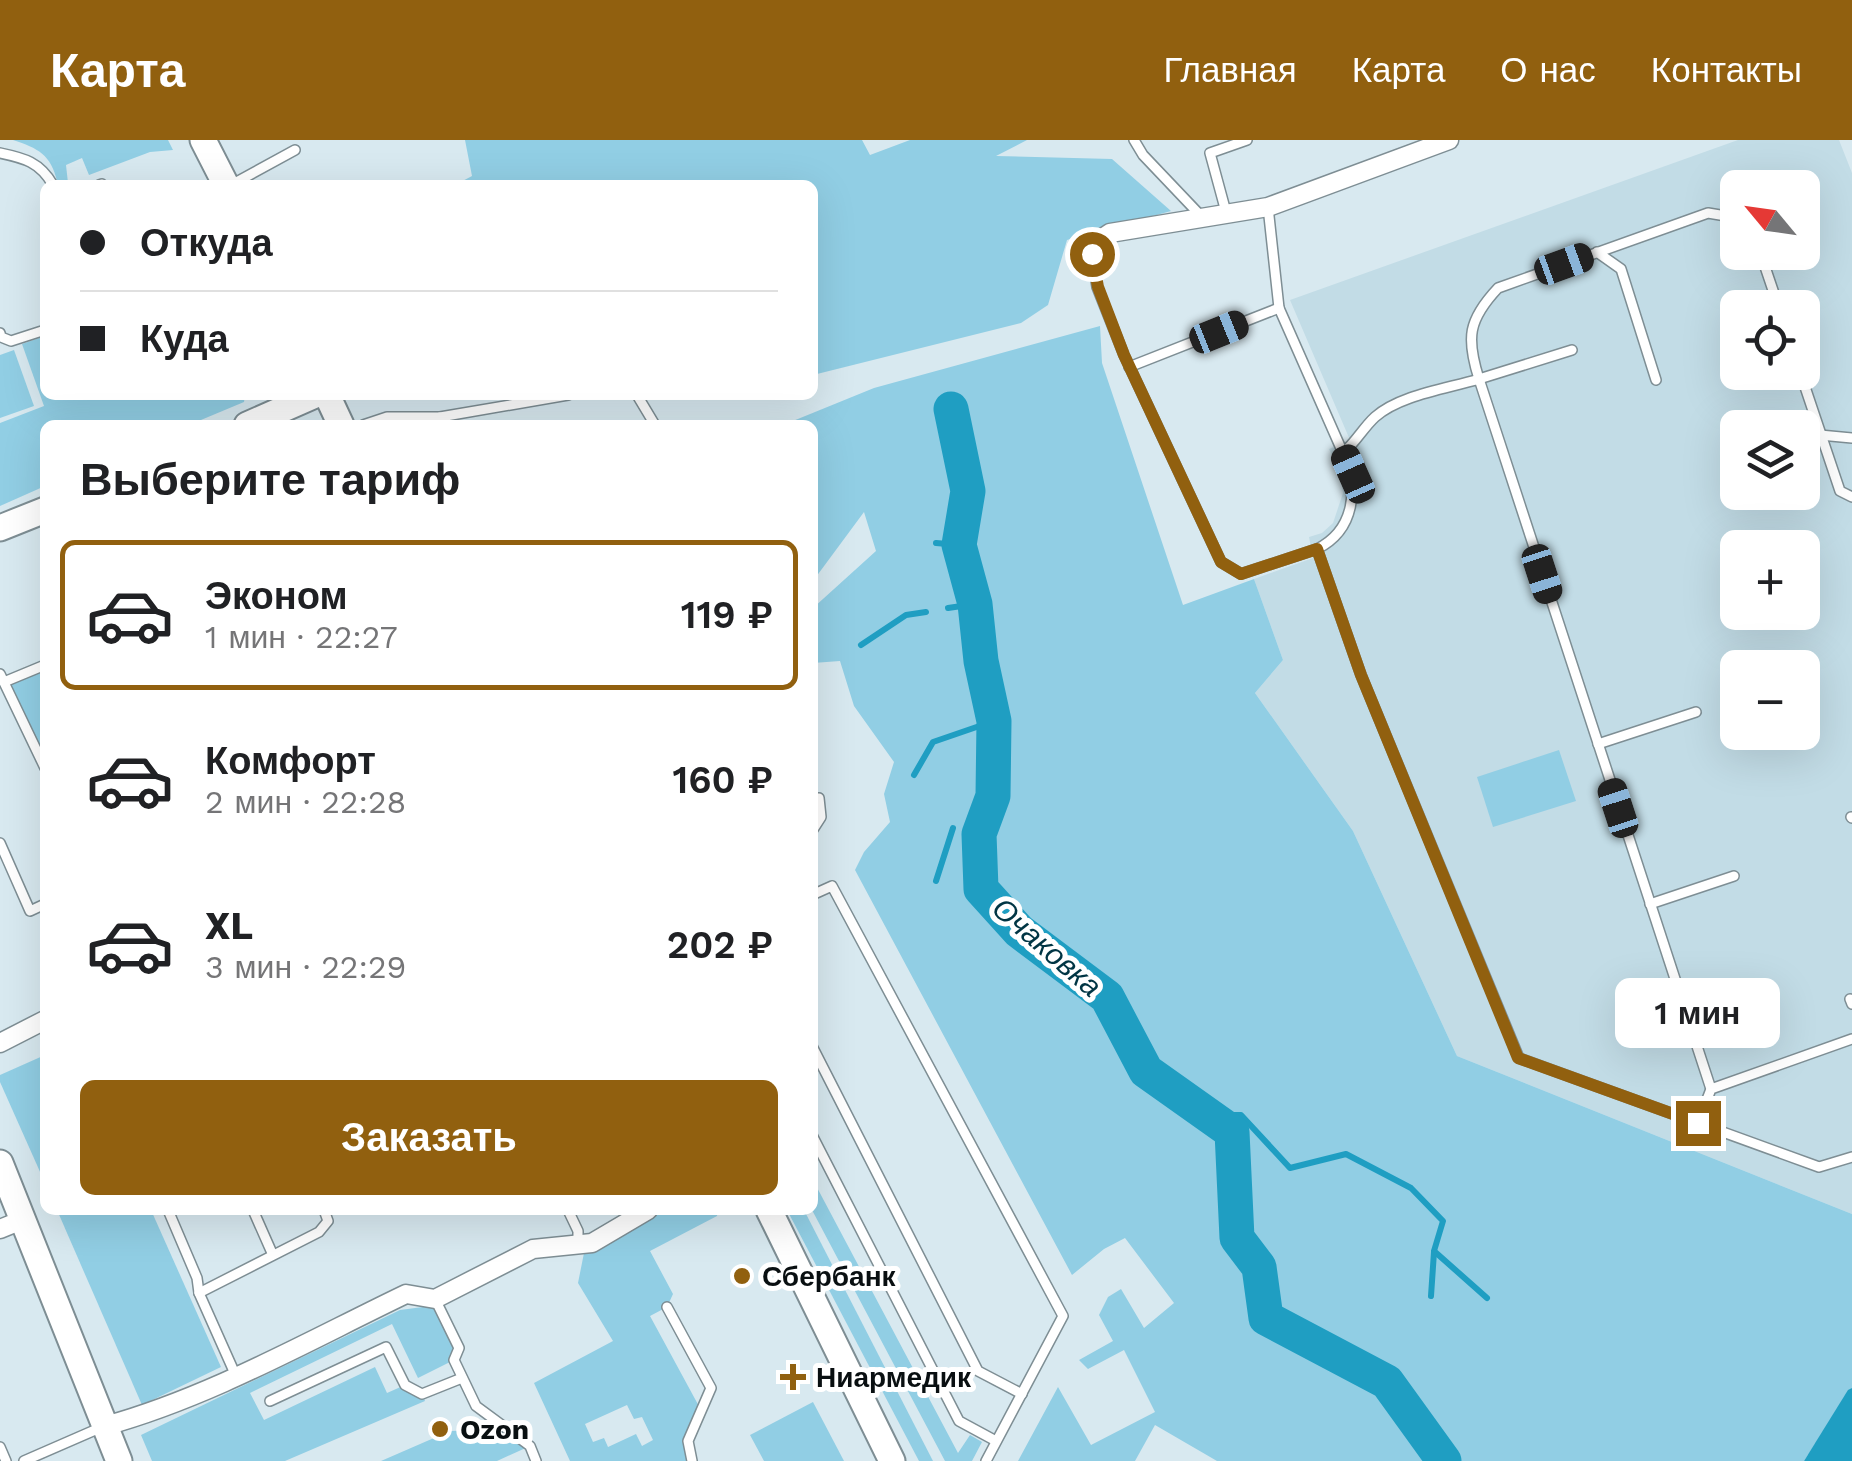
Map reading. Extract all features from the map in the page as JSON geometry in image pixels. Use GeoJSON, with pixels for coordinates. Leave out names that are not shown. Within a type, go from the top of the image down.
{"type":"FeatureCollection","features":[{"type":"Feature","properties":{"kind":"street"},"geometry":{"type":"LineString","coordinates":[[203,140],[225,180]]}},
{"type":"Feature","properties":{"kind":"street"},"geometry":{"type":"LineString","coordinates":[[1092,254],[1098,241],[1110,232],[1268,207],[1449,140]]}},
{"type":"Feature","properties":{"kind":"street"},"geometry":{"type":"LineString","coordinates":[[258,420],[304,400]]}},
{"type":"Feature","properties":{"kind":"street"},"geometry":{"type":"LineString","coordinates":[[0,528],[40,512]]}},
{"type":"Feature","properties":{"kind":"street"},"geometry":{"type":"LineString","coordinates":[[0,1043],[40,1023]]}},
{"type":"Feature","properties":{"kind":"street"},"geometry":{"type":"LineString","coordinates":[[0,1163],[11,1225],[118,1461]]}},
{"type":"Feature","properties":{"kind":"street"},"geometry":{"type":"LineString","coordinates":[[104,1426],[137,1417],[236,1376],[406,1294],[435,1299],[533,1249],[592,1242],[639,1215]]}},
{"type":"Feature","properties":{"kind":"street"},"geometry":{"type":"LineString","coordinates":[[771,1215],[892,1461]]}},
{"type":"Feature","properties":{"kind":"lane"},"geometry":{"type":"LineString","coordinates":[[1134,140],[1144,156],[1201,216]]}},
{"type":"Feature","properties":{"kind":"lane"},"geometry":{"type":"LineString","coordinates":[[1226,212],[1210,153],[1246,140]]}},
{"type":"Feature","properties":{"kind":"lane"},"geometry":{"type":"LineString","coordinates":[[238,180],[295,150]]}},
{"type":"Feature","properties":{"kind":"lane"},"geometry":{"type":"LineString","coordinates":[[0,153],[27,158],[50,180]]}},
{"type":"Feature","properties":{"kind":"lane"},"geometry":{"type":"LineString","coordinates":[[1092,254],[1098,287],[1130,367],[1221,562],[1241,574],[1328,543],[1340,530],[1354,498],[1353,474],[1278,308],[1268,207]]}},
{"type":"Feature","properties":{"kind":"lane"},"geometry":{"type":"LineString","coordinates":[[1698,1123],[1710,1089],[1469,340],[1479,311],[1498,288],[1708,213],[1720,217]]}},
{"type":"Feature","properties":{"kind":"lane"},"geometry":{"type":"LineString","coordinates":[[1596,252],[1622,268],[1656,380]]}},
{"type":"Feature","properties":{"kind":"lane"},"geometry":{"type":"LineString","coordinates":[[1130,367],[1278,308]]}},
{"type":"Feature","properties":{"kind":"lane"},"geometry":{"type":"LineString","coordinates":[[0,333],[12,340],[40,332]]}},
{"type":"Feature","properties":{"kind":"lane"},"geometry":{"type":"LineString","coordinates":[[1344,453],[1357,442],[1371,420],[1388,407],[1572,350]]}},
{"type":"Feature","properties":{"kind":"lane"},"geometry":{"type":"LineString","coordinates":[[447,420],[544,400]]}},
{"type":"Feature","properties":{"kind":"lane"},"geometry":{"type":"LineString","coordinates":[[381,420],[424,420]]}},
{"type":"Feature","properties":{"kind":"lane"},"geometry":{"type":"LineString","coordinates":[[1852,438],[1820,436],[1840,491],[1852,496]]}},
{"type":"Feature","properties":{"kind":"lane"},"geometry":{"type":"LineString","coordinates":[[1317,549],[1361,675],[1518,1058],[1820,1168],[1852,1157]]}},
{"type":"Feature","properties":{"kind":"lane"},"geometry":{"type":"LineString","coordinates":[[40,666],[2,678],[40,758]]}},
{"type":"Feature","properties":{"kind":"lane"},"geometry":{"type":"LineString","coordinates":[[1598,744],[1696,712]]}},
{"type":"Feature","properties":{"kind":"lane"},"geometry":{"type":"LineString","coordinates":[[818,798],[818,822]]}},
{"type":"Feature","properties":{"kind":"lane"},"geometry":{"type":"LineString","coordinates":[[0,843],[30,911],[40,906]]}},
{"type":"Feature","properties":{"kind":"lane"},"geometry":{"type":"LineString","coordinates":[[1650,904],[1734,876]]}},
{"type":"Feature","properties":{"kind":"lane"},"geometry":{"type":"LineString","coordinates":[[818,892],[832,886],[1064,1316],[986,1461]]}},
{"type":"Feature","properties":{"kind":"lane"},"geometry":{"type":"LineString","coordinates":[[1710,1089],[1852,1039]]}},
{"type":"Feature","properties":{"kind":"lane"},"geometry":{"type":"LineString","coordinates":[[818,1058],[978,1371],[1022,1394]]}},
{"type":"Feature","properties":{"kind":"lane"},"geometry":{"type":"LineString","coordinates":[[818,1147],[959,1421],[996,1442]]}},
{"type":"Feature","properties":{"kind":"lane"},"geometry":{"type":"LineString","coordinates":[[170,1215],[236,1376]]}},
{"type":"Feature","properties":{"kind":"lane"},"geometry":{"type":"LineString","coordinates":[[256,1215],[272,1254]]}},
{"type":"Feature","properties":{"kind":"lane"},"geometry":{"type":"LineString","coordinates":[[199,1292],[320,1232],[328,1221],[326,1215]]}},
{"type":"Feature","properties":{"kind":"lane"},"geometry":{"type":"LineString","coordinates":[[570,1215],[578,1231],[578,1244]]}},
{"type":"Feature","properties":{"kind":"lane"},"geometry":{"type":"LineString","coordinates":[[435,1299],[460,1348],[454,1360],[476,1406],[530,1446],[536,1461]]}},
{"type":"Feature","properties":{"kind":"lane"},"geometry":{"type":"LineString","coordinates":[[667,1307],[711,1388],[688,1441],[692,1461]]}},
{"type":"Feature","properties":{"kind":"lane"},"geometry":{"type":"LineString","coordinates":[[270,1401],[386,1348],[405,1385],[422,1394],[462,1378]]}},
{"type":"Feature","properties":{"kind":"lane"},"geometry":{"type":"LineString","coordinates":[[24,1461],[104,1426]]}},
{"type":"Feature","properties":{"kind":"lane"},"geometry":{"type":"LineString","coordinates":[[0,1447],[6,1461]]}},
{"type":"Feature","properties":{"kind":"shaded area"},"geometry":{"type":"Polygon","coordinates":[[[13,140],[168,140],[173,150],[150,152],[89,175],[82,158],[66,165],[68,180],[57,180],[51,165],[30,146],[13,140]]]}},
{"type":"Feature","properties":{"kind":"shaded area"},"geometry":{"type":"Polygon","coordinates":[[[465,140],[862,140],[870,155],[910,140],[1027,140],[996,156],[1112,159],[1171,211],[1067,240],[1048,305],[1021,323],[818,374],[818,180],[464,180],[472,176],[465,140]]]}},
{"type":"Feature","properties":{"kind":"shaded area"},"geometry":{"type":"Polygon","coordinates":[[[1738,140],[1839,140],[1852,173],[1852,1214],[1457,1056],[1353,831],[1255,693],[1283,660],[1254,579],[1313,558],[1309,537],[1322,533],[1333,523],[1343,493],[1341,475],[1329,449],[1350,440],[1290,300],[1738,140]]]}},
{"type":"Feature","properties":{"kind":"shaded area"},"geometry":{"type":"Polygon","coordinates":[[[1100,326],[1102,363],[1183,605],[1254,579],[1283,660],[1255,693],[1353,831],[1457,1056],[1852,1214],[1852,1388],[1804,1461],[1217,1461],[1155,1425],[1135,1461],[1018,1461],[1058,1387],[1091,1445],[1155,1412],[1124,1350],[1088,1369],[1079,1360],[1113,1341],[1099,1315],[1108,1297],[1121,1289],[1144,1328],[1174,1303],[1125,1238],[1104,1249],[1072,1275],[855,870],[864,852],[890,822],[884,794],[894,762],[854,706],[840,661],[818,663],[818,603],[876,551],[864,512],[818,574],[818,420],[795,420],[874,388],[1100,326]]]}},
{"type":"Feature","properties":{"kind":"shaded area"},"geometry":{"type":"Polygon","coordinates":[[[40,338],[40,395],[22,344],[40,338]]]}},
{"type":"Feature","properties":{"kind":"shaded area"},"geometry":{"type":"Polygon","coordinates":[[[14,350],[34,406],[0,418],[0,355],[14,350]]]}},
{"type":"Feature","properties":{"kind":"shaded area"},"geometry":{"type":"Polygon","coordinates":[[[42,400],[244,400],[201,420],[40,420],[40,488],[0,506],[0,423],[44,406],[42,400]]]}},
{"type":"Feature","properties":{"kind":"shaded area"},"geometry":{"type":"Polygon","coordinates":[[[40,673],[40,757],[6,686],[40,673]]]}},
{"type":"Feature","properties":{"kind":"shaded area"},"geometry":{"type":"Polygon","coordinates":[[[1559,750],[1576,801],[1493,827],[1477,777],[1559,750]]]}},
{"type":"Feature","properties":{"kind":"shaded area"},"geometry":{"type":"Polygon","coordinates":[[[40,1057],[40,1172],[0,1082],[0,1075],[40,1057]]]}},
{"type":"Feature","properties":{"kind":"shaded area"},"geometry":{"type":"Polygon","coordinates":[[[818,1189],[958,1453],[970,1435],[982,1442],[972,1461],[945,1461],[815,1215],[818,1215],[818,1189]]]}},
{"type":"Feature","properties":{"kind":"shaded area"},"geometry":{"type":"Polygon","coordinates":[[[59,1215],[153,1215],[221,1367],[142,1405],[59,1215]]]}},
{"type":"Feature","properties":{"kind":"shaded area"},"geometry":{"type":"Polygon","coordinates":[[[639,1215],[717,1215],[650,1251],[673,1294],[667,1307],[650,1316],[701,1410],[692,1429],[692,1461],[570,1461],[534,1383],[613,1341],[578,1283],[586,1243],[639,1215]],[[627,1405],[585,1424],[593,1442],[604,1438],[608,1447],[636,1434],[642,1446],[653,1440],[642,1417],[634,1419],[627,1405]]]}},
{"type":"Feature","properties":{"kind":"shaded area"},"geometry":{"type":"Polygon","coordinates":[[[790,1215],[807,1215],[933,1461],[919,1461],[790,1215]]]}},
{"type":"Feature","properties":{"kind":"shaded area"},"geometry":{"type":"Polygon","coordinates":[[[438,1305],[459,1348],[454,1360],[418,1378],[392,1324],[250,1393],[264,1420],[375,1367],[387,1393],[405,1385],[422,1394],[425,1401],[285,1461],[152,1461],[141,1435],[400,1310],[438,1305]]]}},
{"type":"Feature","properties":{"kind":"shaded area"},"geometry":{"type":"Polygon","coordinates":[[[1852,1388],[1852,1461],[1804,1461],[1848,1390],[1852,1388]]]}},
{"type":"Feature","properties":{"kind":"shaded area"},"geometry":{"type":"Polygon","coordinates":[[[813,1402],[844,1461],[764,1461],[750,1435],[813,1402]]]}},
{"type":"Feature","properties":{"kind":"shaded area"},"geometry":{"type":"Polygon","coordinates":[[[508,1429],[530,1446],[497,1461],[381,1461],[450,1431],[508,1429]]]}},
{"type":"Feature","properties":{"kind":"waterway","name":"Очаковка"},"geometry":{"type":"LineString","coordinates":[[951,409],[968,491],[959,545],[975,604],[981,661],[994,721],[993,796],[979,834],[981,889],[1019,931],[1107,997],[1146,1071],[1232,1132],[1237,1238],[1259,1267],[1266,1318],[1387,1382],[1444,1461]]}},
{"type":"Feature","properties":{"kind":"waterway"},"geometry":{"type":"LineString","coordinates":[[936,543],[959,545]]}},
{"type":"Feature","properties":{"kind":"waterway"},"geometry":{"type":"LineString","coordinates":[[948,608],[975,604]]}},
{"type":"Feature","properties":{"kind":"waterway"},"geometry":{"type":"LineString","coordinates":[[861,645],[906,615],[926,612]]}},
{"type":"Feature","properties":{"kind":"waterway"},"geometry":{"type":"LineString","coordinates":[[914,775],[933,742],[994,721]]}},
{"type":"Feature","properties":{"kind":"waterway"},"geometry":{"type":"LineString","coordinates":[[936,881],[953,828]]}},
{"type":"Feature","properties":{"kind":"waterway"},"geometry":{"type":"LineString","coordinates":[[1208,1115],[1241,1115],[1290,1168],[1346,1154],[1411,1188],[1443,1221],[1434,1251],[1487,1298]]}},
{"type":"Feature","properties":{"kind":"waterway"},"geometry":{"type":"LineString","coordinates":[[1431,1296],[1434,1252]]}},
{"type":"Feature","properties":{"kind":"place","name":"Сбербанк"},"geometry":{"type":"Point","coordinates":[742,1276]}},
{"type":"Feature","properties":{"kind":"place","name":"Ниармедик"},"geometry":{"type":"Point","coordinates":[793,1377]}},
{"type":"Feature","properties":{"kind":"place","name":"Ozon"},"geometry":{"type":"Point","coordinates":[440,1429]}},
{"type":"Feature","properties":{"kind":"route"},"geometry":{"type":"LineString","coordinates":[[1092,254],[1098,287],[1124,355],[1221,562],[1241,574],[1317,549],[1361,675],[1518,1058],[1698,1123]]}}]}
